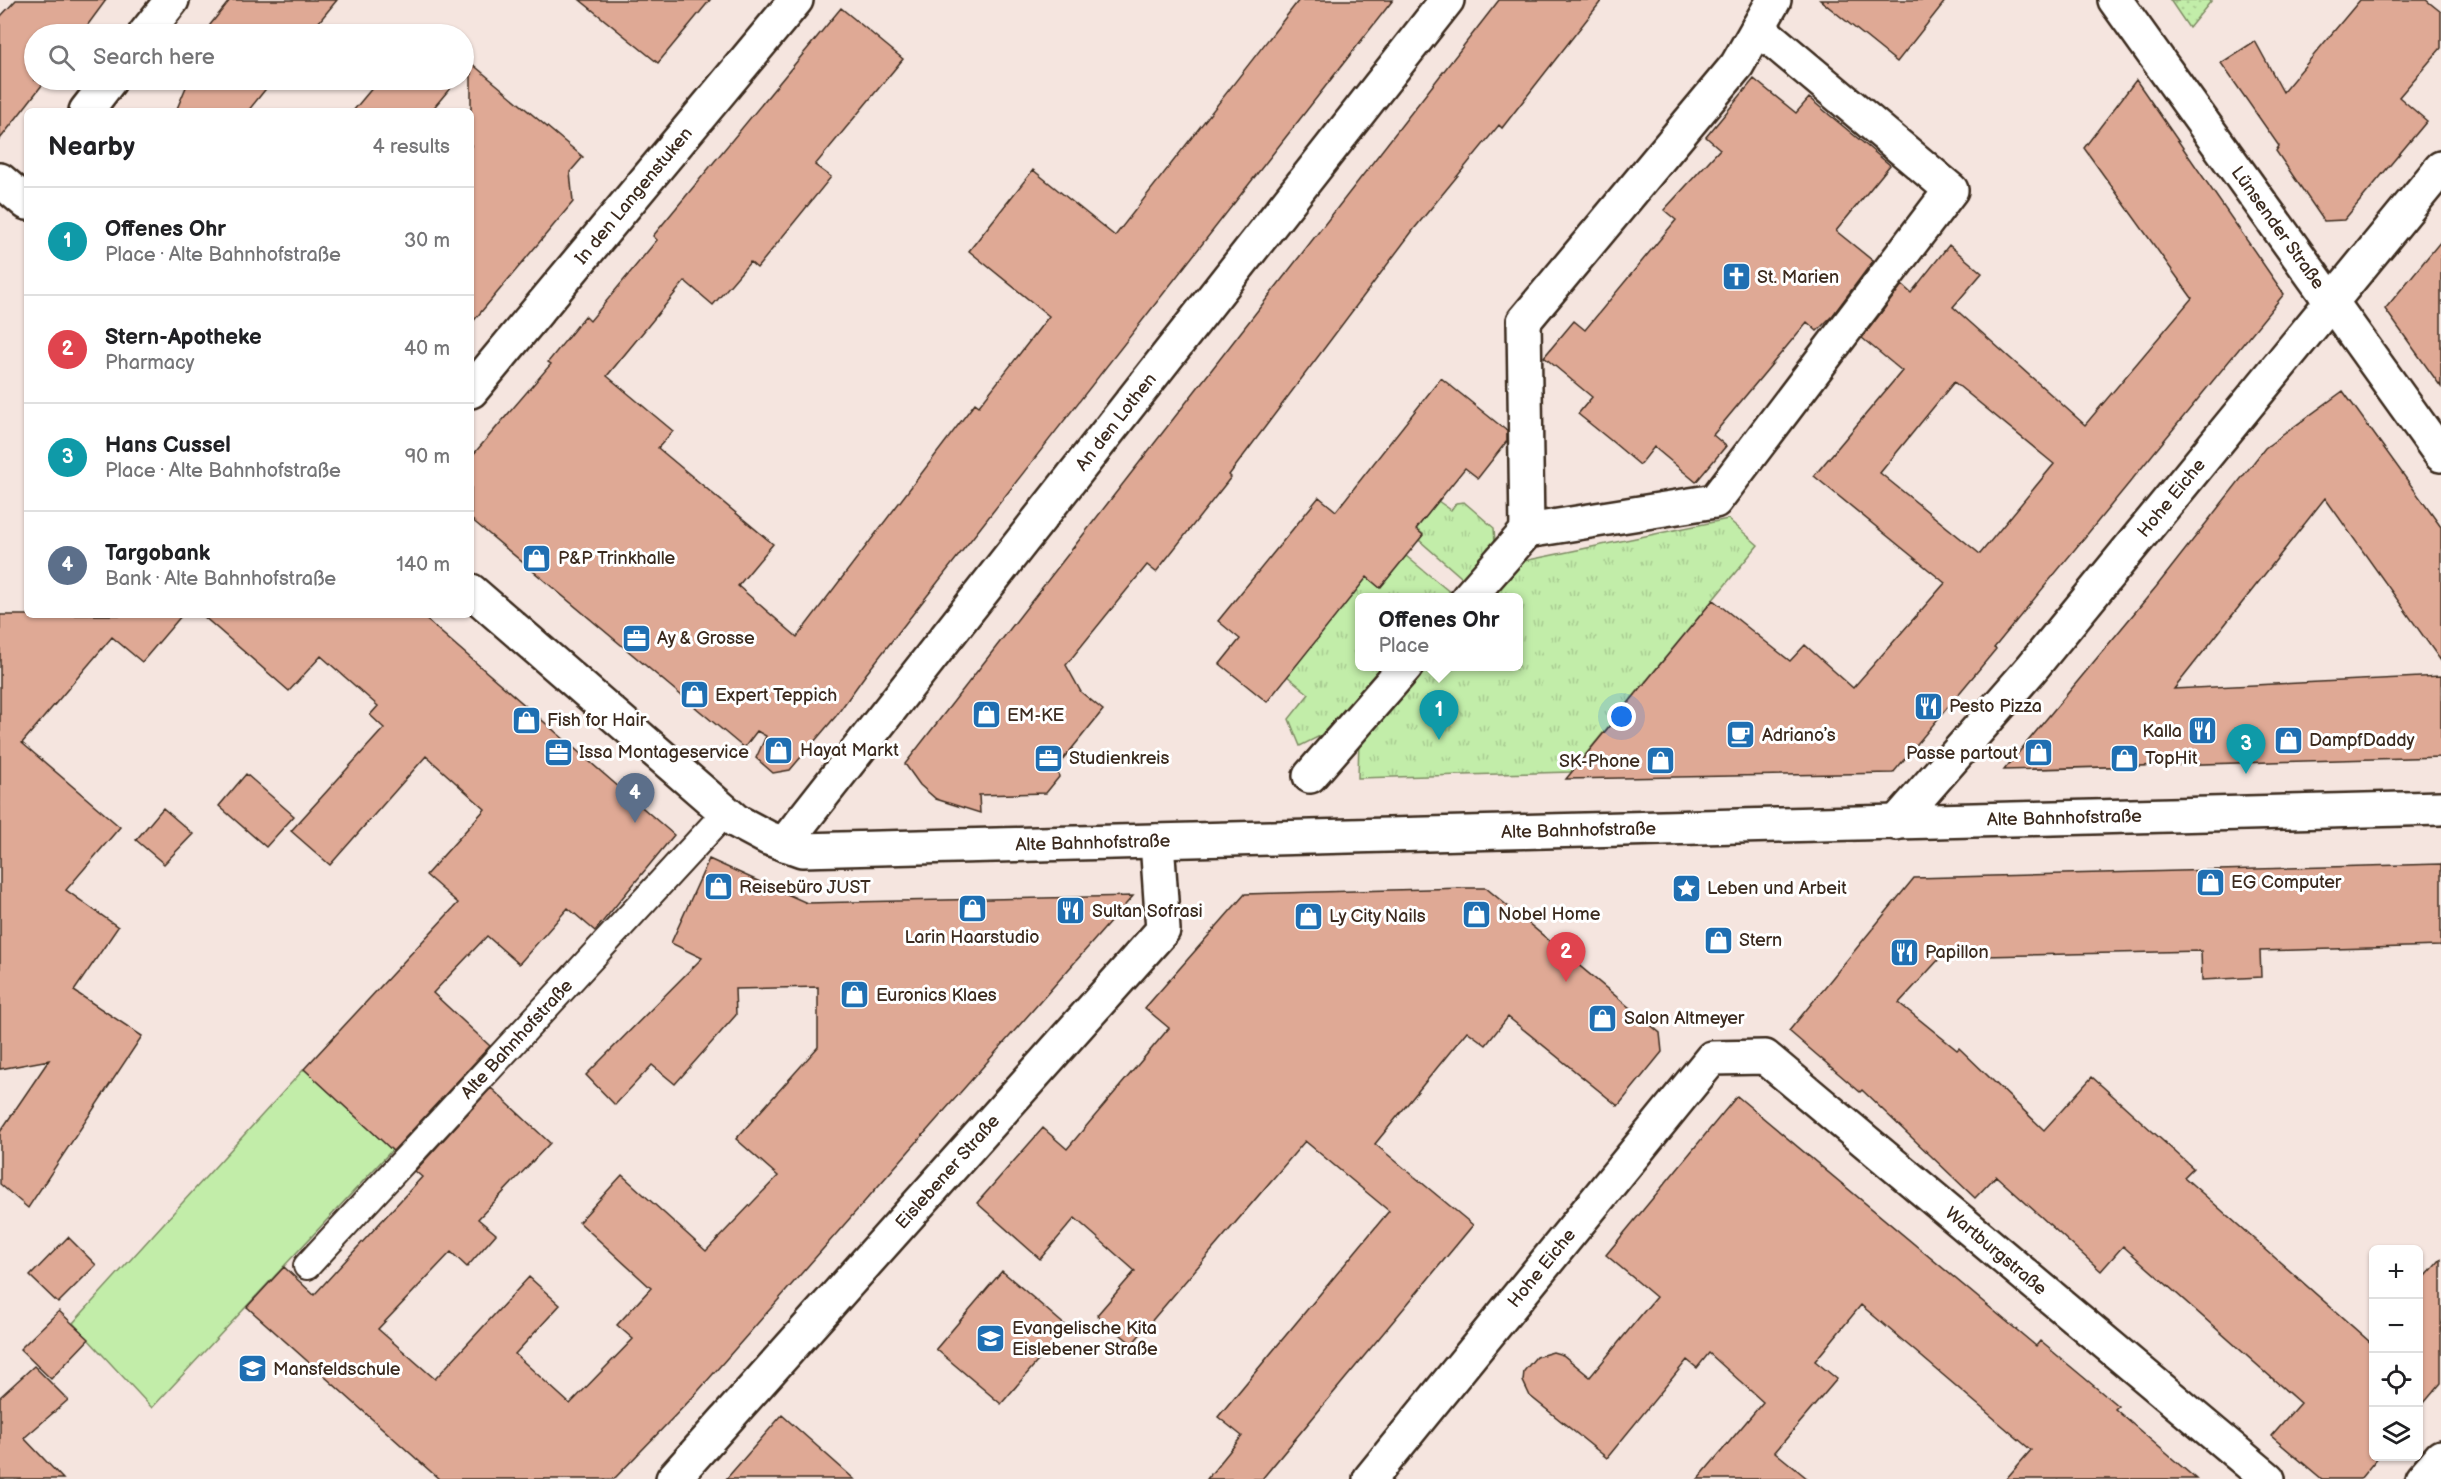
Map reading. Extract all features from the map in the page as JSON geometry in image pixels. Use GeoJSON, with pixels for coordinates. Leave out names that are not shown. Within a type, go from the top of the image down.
{"type":"FeatureCollection","features":[{"type":"Feature","properties":{"kind":"street"},"geometry":{"type":"LineString","coordinates":[[153,24],[172,0]]}},
{"type":"Feature","properties":{"kind":"street","name":"In den Langenstuken"},"geometry":{"type":"LineString","coordinates":[[474,387],[796,0]]}},
{"type":"Feature","properties":{"kind":"street","name":"An den Lothen"},"geometry":{"type":"LineString","coordinates":[[784,844],[1447,0]]}},
{"type":"Feature","properties":{"kind":"street"},"geometry":{"type":"LineString","coordinates":[[1527,531],[1524,321],[1737,65],[1774,0]]}},
{"type":"Feature","properties":{"kind":"street","name":"Lünsender Straße"},"geometry":{"type":"LineString","coordinates":[[2115,0],[2441,455]]}},
{"type":"Feature","properties":{"kind":"street"},"geometry":{"type":"LineString","coordinates":[[1472,593],[1527,531],[1715,501],[1951,190],[1758,28]]}},
{"type":"Feature","properties":{"kind":"street"},"geometry":{"type":"LineString","coordinates":[[88,108],[102,90]]}},
{"type":"Feature","properties":{"kind":"street","name":"Hohe Eiche"},"geometry":{"type":"LineString","coordinates":[[1896,823],[2031,669],[2441,168]]}},
{"type":"Feature","properties":{"kind":"street","name":"Alte Bahnhofstraße"},"geometry":{"type":"LineString","coordinates":[[474,594],[726,812],[760,834],[802,850],[2441,808]]}},
{"type":"Feature","properties":{"kind":"street"},"geometry":{"type":"LineString","coordinates":[[1310,776],[1402,671]]}},
{"type":"Feature","properties":{"kind":"street","name":"Eislebener Straße"},"geometry":{"type":"LineString","coordinates":[[672,1479],[1163,930],[1156,841]]}},
{"type":"Feature","properties":{"kind":"street","name":"Wartburgstraße"},"geometry":{"type":"LineString","coordinates":[[1712,1058],[1766,1057],[2268,1479]]}},
{"type":"Feature","properties":{"kind":"street","name":"Hohe Eiche"},"geometry":{"type":"LineString","coordinates":[[1370,1479],[1712,1058]]}},
{"type":"Feature","properties":{"kind":"street"},"geometry":{"type":"LineString","coordinates":[[2422,1479],[2441,1457]]}},
{"type":"Feature","properties":{"kind":"lane","name":"Alte Bahnhofstraße"},"geometry":{"type":"LineString","coordinates":[[306,1266],[726,812]]}},
{"type":"Feature","properties":{"kind":"green space"},"geometry":{"type":"Polygon","coordinates":[[[2170,0],[2212,0],[2189,28],[2170,0]]]}},
{"type":"Feature","properties":{"kind":"green space"},"geometry":{"type":"Polygon","coordinates":[[[1438,501],[1451,510],[1456,503],[1464,502],[1494,528],[1495,543],[1469,577],[1461,577],[1419,540],[1423,534],[1416,529],[1438,501]]]}},
{"type":"Feature","properties":{"kind":"green space"},"geometry":{"type":"Polygon","coordinates":[[[1728,519],[1758,545],[1571,772],[1358,778],[1359,738],[1418,671],[1523,671],[1523,593],[1486,593],[1519,562],[1728,519]]]}},
{"type":"Feature","properties":{"kind":"green space"},"geometry":{"type":"Polygon","coordinates":[[[1406,556],[1451,593],[1355,593],[1355,671],[1384,671],[1348,711],[1344,710],[1320,736],[1300,746],[1289,719],[1309,694],[1287,676],[1367,577],[1380,588],[1406,556]]]}},
{"type":"Feature","properties":{"kind":"green space"},"geometry":{"type":"Polygon","coordinates":[[[304,1069],[392,1150],[152,1408],[73,1323],[304,1069]]]}},
{"type":"Feature","properties":{"kind":"building"},"geometry":{"type":"Polygon","coordinates":[[[16,0],[106,0],[88,24],[24,24],[24,90],[38,90],[0,139],[0,17],[16,0]]]}},
{"type":"Feature","properties":{"kind":"building"},"geometry":{"type":"Polygon","coordinates":[[[230,0],[337,0],[317,24],[211,24],[230,0]]]}},
{"type":"Feature","properties":{"kind":"building"},"geometry":{"type":"Polygon","coordinates":[[[580,0],[710,0],[658,63],[580,0]]]}},
{"type":"Feature","properties":{"kind":"building"},"geometry":{"type":"Polygon","coordinates":[[[1299,0],[1393,0],[866,674],[836,716],[790,770],[773,773],[756,758],[766,736],[757,731],[744,748],[474,522],[474,454],[551,364],[548,362],[585,316],[590,321],[657,240],[653,236],[841,8],[903,59],[815,165],[831,177],[757,268],[750,262],[713,305],[685,281],[607,376],[673,431],[658,448],[773,544],[738,586],[797,637],[975,403],[979,406],[1049,316],[969,251],[1033,170],[1115,236],[1299,0]]]}},
{"type":"Feature","properties":{"kind":"building"},"geometry":{"type":"Polygon","coordinates":[[[1499,0],[1602,0],[1502,128],[1499,125],[1414,229],[1229,475],[1231,477],[1156,572],[1147,565],[1066,665],[1081,692],[1103,710],[1057,767],[1059,777],[1046,793],[979,795],[980,813],[936,799],[920,785],[905,764],[1499,0]]]}},
{"type":"Feature","properties":{"kind":"building"},"geometry":{"type":"Polygon","coordinates":[[[1820,0],[1946,0],[1897,62],[1820,0]]]}},
{"type":"Feature","properties":{"kind":"building"},"geometry":{"type":"Polygon","coordinates":[[[2360,0],[2426,0],[2441,12],[2441,48],[2399,97],[2427,121],[2344,220],[2324,221],[2276,151],[2279,146],[2221,63],[2255,41],[2283,92],[2360,0]]]}},
{"type":"Feature","properties":{"kind":"building"},"geometry":{"type":"Polygon","coordinates":[[[474,66],[583,157],[570,172],[573,202],[474,320],[474,108],[471,108],[474,66]]]}},
{"type":"Feature","properties":{"kind":"building","name":"St. Marien"},"geometry":{"type":"Polygon","coordinates":[[[1754,79],[1796,113],[1809,98],[1890,165],[1836,231],[1873,261],[1833,315],[1817,331],[1807,322],[1713,435],[1726,446],[1696,482],[1654,447],[1640,465],[1578,414],[1592,397],[1544,357],[1574,321],[1585,330],[1676,220],[1664,210],[1720,149],[1706,137],[1754,79]]]}},
{"type":"Feature","properties":{"kind":"building"},"geometry":{"type":"Polygon","coordinates":[[[2136,80],[2284,294],[1994,648],[1996,649],[1893,773],[1566,779],[1713,600],[1790,661],[1805,645],[1853,688],[1945,583],[1814,476],[1902,371],[1862,338],[1902,285],[1911,293],[1949,245],[1982,273],[1953,307],[2085,425],[2192,298],[2084,148],[2136,80]],[[1954,382],[1880,473],[1980,554],[2054,464],[1954,382]]]}},
{"type":"Feature","properties":{"kind":"building"},"geometry":{"type":"Polygon","coordinates":[[[185,90],[265,90],[250,108],[177,108],[185,90]]]}},
{"type":"Feature","properties":{"kind":"building"},"geometry":{"type":"Polygon","coordinates":[[[371,90],[449,90],[434,108],[356,108],[371,90]]]}},
{"type":"Feature","properties":{"kind":"building"},"geometry":{"type":"Polygon","coordinates":[[[2441,241],[2441,387],[2385,309],[2441,241]]]}},
{"type":"Feature","properties":{"kind":"building"},"geometry":{"type":"Polygon","coordinates":[[[1441,378],[1507,431],[1507,441],[1478,478],[1465,468],[1416,529],[1423,535],[1380,588],[1367,577],[1267,702],[1220,664],[1240,639],[1218,621],[1319,497],[1336,511],[1441,378]]]}},
{"type":"Feature","properties":{"kind":"building"},"geometry":{"type":"Polygon","coordinates":[[[2343,391],[2441,527],[2441,661],[2325,498],[2174,689],[2441,676],[2441,757],[2004,770],[2156,587],[2265,448],[2343,391]]]}},
{"type":"Feature","properties":{"kind":"building"},"geometry":{"type":"Polygon","coordinates":[[[0,615],[24,615],[24,618],[179,618],[142,662],[112,637],[22,743],[120,827],[66,890],[118,927],[74,991],[142,1036],[28,1208],[0,1184],[0,1132],[49,1060],[0,1069],[0,615]]]}},
{"type":"Feature","properties":{"kind":"building"},"geometry":{"type":"Polygon","coordinates":[[[205,618],[424,618],[674,835],[595,931],[568,908],[519,964],[487,936],[433,993],[490,1046],[393,1151],[304,1069],[458,903],[426,875],[485,809],[426,756],[330,865],[291,831],[384,728],[370,715],[378,706],[321,656],[289,691],[205,618]]]}},
{"type":"Feature","properties":{"kind":"building"},"geometry":{"type":"Polygon","coordinates":[[[246,774],[294,816],[266,847],[219,806],[246,774]]]}},
{"type":"Feature","properties":{"kind":"building"},"geometry":{"type":"Polygon","coordinates":[[[163,808],[193,834],[164,864],[136,840],[163,808]]]}},
{"type":"Feature","properties":{"kind":"building"},"geometry":{"type":"Polygon","coordinates":[[[709,859],[807,903],[1133,896],[692,1398],[614,1479],[439,1479],[247,1307],[284,1267],[314,1295],[422,1177],[415,1171],[491,1088],[550,1143],[478,1219],[496,1234],[467,1267],[451,1252],[378,1329],[435,1379],[529,1277],[560,1305],[515,1354],[570,1404],[633,1339],[617,1325],[651,1288],[579,1222],[622,1175],[706,1251],[778,1176],[736,1139],[818,1047],[818,987],[735,989],[736,1015],[675,1084],[652,1065],[615,1105],[586,1075],[702,958],[671,943],[709,859]]]}},
{"type":"Feature","properties":{"kind":"building"},"geometry":{"type":"Polygon","coordinates":[[[2441,864],[2441,946],[2260,951],[2261,977],[2202,980],[2201,951],[1941,957],[1899,1003],[1957,1050],[1959,1048],[2044,1130],[2092,1077],[2193,1168],[2184,1177],[2369,1341],[2369,1461],[2375,1461],[2360,1479],[2322,1479],[2271,1436],[2300,1403],[2123,1246],[2101,1271],[1996,1176],[1975,1198],[1862,1090],[1860,1092],[1789,1031],[1914,878],[2441,864]]]}},
{"type":"Feature","properties":{"kind":"building"},"geometry":{"type":"Polygon","coordinates":[[[1486,888],[1660,1033],[1662,1052],[1618,1106],[1508,1017],[1486,1045],[1467,1031],[1375,1144],[1473,1225],[1262,1479],[1207,1479],[1242,1436],[1218,1417],[1389,1211],[1305,1141],[1132,1344],[1097,1315],[1135,1271],[1075,1218],[1040,1259],[977,1203],[1043,1128],[1067,1149],[1169,1028],[1145,1008],[1245,894],[1486,888]]]}},
{"type":"Feature","properties":{"kind":"building"},"geometry":{"type":"Polygon","coordinates":[[[1737,1096],[2036,1346],[2040,1341],[2118,1406],[2115,1409],[2196,1479],[2006,1479],[2031,1450],[1861,1305],[1815,1361],[1837,1379],[1775,1452],[1808,1479],[1698,1479],[1763,1402],[1709,1353],[1697,1368],[1687,1360],[1607,1458],[1530,1396],[1523,1381],[1524,1371],[1536,1357],[1553,1352],[1563,1355],[1590,1377],[1656,1297],[1606,1255],[1737,1096]]]}},
{"type":"Feature","properties":{"kind":"building"},"geometry":{"type":"Polygon","coordinates":[[[68,1237],[96,1265],[58,1303],[30,1276],[68,1237]]]}},
{"type":"Feature","properties":{"kind":"building"},"geometry":{"type":"Polygon","coordinates":[[[2441,1259],[2441,1383],[2423,1404],[2423,1299],[2423,1279],[2441,1259]]]}},
{"type":"Feature","properties":{"kind":"building"},"geometry":{"type":"Polygon","coordinates":[[[1002,1271],[1067,1327],[1001,1404],[936,1349],[1002,1271]]]}},
{"type":"Feature","properties":{"kind":"building"},"geometry":{"type":"Polygon","coordinates":[[[59,1311],[89,1339],[51,1379],[20,1349],[59,1311]]]}},
{"type":"Feature","properties":{"kind":"building"},"geometry":{"type":"Polygon","coordinates":[[[34,1366],[68,1400],[24,1438],[63,1479],[0,1479],[0,1397],[34,1366]]]}},
{"type":"Feature","properties":{"kind":"building"},"geometry":{"type":"Polygon","coordinates":[[[782,1415],[854,1479],[726,1479],[782,1415]]]}},
{"type":"Feature","properties":{"kind":"place","name":"St. Marien"},"geometry":{"type":"Point","coordinates":[1736,277]}},
{"type":"Feature","properties":{"kind":"place","name":"P&P Trinkhalle"},"geometry":{"type":"Point","coordinates":[537,558]}},
{"type":"Feature","properties":{"kind":"place","name":"Ay & Grosse"},"geometry":{"type":"Point","coordinates":[636,638]}},
{"type":"Feature","properties":{"kind":"place","name":"Expert Teppich"},"geometry":{"type":"Point","coordinates":[694,695]}},
{"type":"Feature","properties":{"kind":"place","name":"Pesto Pizza"},"geometry":{"type":"Point","coordinates":[1928,706]}},
{"type":"Feature","properties":{"kind":"place","name":"EM-KE"},"geometry":{"type":"Point","coordinates":[986,715]}},
{"type":"Feature","properties":{"kind":"place","name":"Fish for Hair"},"geometry":{"type":"Point","coordinates":[526,720]}},
{"type":"Feature","properties":{"kind":"place","name":"Kalla"},"geometry":{"type":"Point","coordinates":[2203,731]}},
{"type":"Feature","properties":{"kind":"place","name":"Adrianoʼs"},"geometry":{"type":"Point","coordinates":[1741,735]}},
{"type":"Feature","properties":{"kind":"place","name":"Offenes Ohr"},"geometry":{"type":"Point","coordinates":[1439,740]}},
{"type":"Feature","properties":{"kind":"place","name":"DampfDaddy"},"geometry":{"type":"Point","coordinates":[2288,740]}},
{"type":"Feature","properties":{"kind":"place","name":"Hayat Markt"},"geometry":{"type":"Point","coordinates":[779,750]}},
{"type":"Feature","properties":{"kind":"place","name":"Issa Montageservice"},"geometry":{"type":"Point","coordinates":[558,752]}},
{"type":"Feature","properties":{"kind":"place","name":"Passe partout"},"geometry":{"type":"Point","coordinates":[2039,753]}},
{"type":"Feature","properties":{"kind":"place","name":"Studienkreis"},"geometry":{"type":"Point","coordinates":[1048,758]}},
{"type":"Feature","properties":{"kind":"place","name":"TopHit"},"geometry":{"type":"Point","coordinates":[2124,758]}},
{"type":"Feature","properties":{"kind":"place","name":"SK-Phone"},"geometry":{"type":"Point","coordinates":[1661,761]}},
{"type":"Feature","properties":{"kind":"place","name":"Hans Cussel"},"geometry":{"type":"Point","coordinates":[2246,774]}},
{"type":"Feature","properties":{"kind":"place","name":"Targobank"},"geometry":{"type":"Point","coordinates":[635,823]}},
{"type":"Feature","properties":{"kind":"place","name":"EG Computer"},"geometry":{"type":"Point","coordinates":[2210,882]}},
{"type":"Feature","properties":{"kind":"place","name":"Reisebüro JUST"},"geometry":{"type":"Point","coordinates":[718,887]}},
{"type":"Feature","properties":{"kind":"place","name":"Leben und Arbeit"},"geometry":{"type":"Point","coordinates":[1686,888]}},
{"type":"Feature","properties":{"kind":"place","name":"Larin Haarstudio"},"geometry":{"type":"Point","coordinates":[972,908]}},
{"type":"Feature","properties":{"kind":"place","name":"Sultan Sofrasi"},"geometry":{"type":"Point","coordinates":[1071,911]}},
{"type":"Feature","properties":{"kind":"place","name":"Nobel Home"},"geometry":{"type":"Point","coordinates":[1477,914]}},
{"type":"Feature","properties":{"kind":"place","name":"Ly City Nails"},"geometry":{"type":"Point","coordinates":[1308,916]}},
{"type":"Feature","properties":{"kind":"place","name":"Stern"},"geometry":{"type":"Point","coordinates":[1718,940]}},
{"type":"Feature","properties":{"kind":"place","name":"Papillon"},"geometry":{"type":"Point","coordinates":[1904,952]}},
{"type":"Feature","properties":{"kind":"place","name":"Stern-Apotheke"},"geometry":{"type":"Point","coordinates":[1566,982]}},
{"type":"Feature","properties":{"kind":"place","name":"Euronics Klaes"},"geometry":{"type":"Point","coordinates":[855,995]}},
{"type":"Feature","properties":{"kind":"place","name":"Salon Altmeyer"},"geometry":{"type":"Point","coordinates":[1603,1018]}},
{"type":"Feature","properties":{"kind":"place","name":"Evangelische Kita Eislebener Straße"},"geometry":{"type":"Point","coordinates":[991,1338]}},
{"type":"Feature","properties":{"kind":"place","name":"Mansfeldschule"},"geometry":{"type":"Point","coordinates":[252,1369]}}]}
